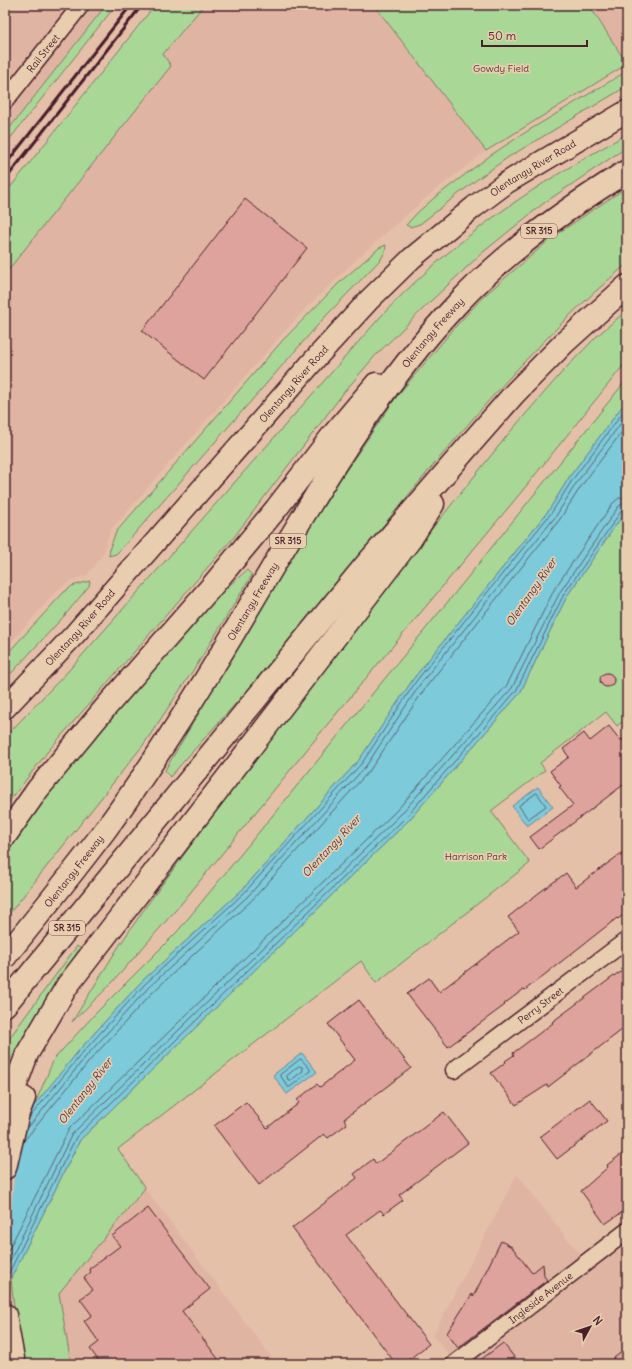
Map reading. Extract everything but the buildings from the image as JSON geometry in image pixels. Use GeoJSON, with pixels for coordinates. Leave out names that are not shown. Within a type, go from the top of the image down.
{"type":"FeatureCollection","features":[{"type":"Feature","properties":{"kind":"highway","name":"Olentangy Freeway"},"geometry":{"type":"LineString","coordinates":[[5,957],[104,832],[154,760],[211,671],[317,494],[373,408],[418,349],[459,302],[491,272],[544,227],[575,204],[627,171]]}},
{"type":"Feature","properties":{"kind":"highway","name":"SR 315"},"geometry":{"type":"LineString","coordinates":[[5,1005],[364,567],[472,442],[515,393],[564,343],[627,286]]}},
{"type":"Feature","properties":{"kind":"highway"},"geometry":{"type":"LineString","coordinates":[[5,836],[38,789],[106,707],[213,586],[372,388],[459,302]]}},
{"type":"Feature","properties":{"kind":"highway"},"geometry":{"type":"LineString","coordinates":[[5,1114],[27,1054],[67,986],[102,938],[410,540],[472,442]]}},
{"type":"Feature","properties":{"kind":"highway"},"geometry":{"type":"LineString","coordinates":[[5,936],[104,832]]}},
{"type":"Feature","properties":{"kind":"highway"},"geometry":{"type":"LineString","coordinates":[[5,1168],[18,1113],[50,1036],[102,938]]}},
{"type":"Feature","properties":{"kind":"highway"},"geometry":{"type":"LineString","coordinates":[[5,1315],[14,1364]]}},
{"type":"Feature","properties":{"kind":"main road","name":"Olentangy River Road"},"geometry":{"type":"LineString","coordinates":[[5,708],[75,634],[315,359],[369,300],[414,256],[506,183],[627,111]]}},
{"type":"Feature","properties":{"kind":"street","name":"Rail Street"},"geometry":{"type":"LineString","coordinates":[[5,101],[81,5]]}},
{"type":"Feature","properties":{"kind":"street","name":"Perry Street"},"geometry":{"type":"LineString","coordinates":[[454,1070],[627,940]]}},
{"type":"Feature","properties":{"kind":"street","name":"Ingleside Avenue"},"geometry":{"type":"LineString","coordinates":[[454,1364],[627,1231]]}},
{"type":"Feature","properties":{"kind":"shaded area"},"geometry":{"type":"Polygon","coordinates":[[[5,5],[106,5],[5,134],[5,5]]]}},
{"type":"Feature","properties":{"kind":"shaded area"},"geometry":{"type":"Polygon","coordinates":[[[204,5],[374,5],[486,151],[429,195],[358,258],[307,307],[111,530],[104,553],[87,575],[73,580],[57,591],[5,649],[5,274],[170,66],[163,55],[204,5]]]}},
{"type":"Feature","properties":{"kind":"shaded area"},"geometry":{"type":"Polygon","coordinates":[[[589,5],[627,5],[627,63],[589,5]]]}},
{"type":"Feature","properties":{"kind":"shaded area"},"geometry":{"type":"Polygon","coordinates":[[[517,1174],[588,1265],[627,1236],[627,1364],[475,1364],[467,1354],[455,1363],[433,1335],[517,1174]]]}},
{"type":"Feature","properties":{"kind":"shaded area"},"geometry":{"type":"Polygon","coordinates":[[[145,1188],[277,1364],[71,1364],[58,1293],[145,1188]]]}},
{"type":"Feature","properties":{"kind":"green space"},"geometry":{"type":"Polygon","coordinates":[[[106,5],[116,5],[5,145],[5,134],[106,5]]]}},
{"type":"Feature","properties":{"kind":"green space"},"geometry":{"type":"Polygon","coordinates":[[[155,5],[204,5],[163,54],[171,66],[5,274],[5,194],[155,5]]]}},
{"type":"Feature","properties":{"kind":"green space","name":"Gowdy Field"},"geometry":{"type":"Polygon","coordinates":[[[374,5],[589,5],[627,64],[486,151],[374,5]]]}},
{"type":"Feature","properties":{"kind":"green space"},"geometry":{"type":"Polygon","coordinates":[[[627,71],[627,85],[619,91],[507,158],[420,224],[410,227],[406,225],[434,198],[491,155],[627,71]]]}},
{"type":"Feature","properties":{"kind":"green space"},"geometry":{"type":"Polygon","coordinates":[[[627,134],[627,147],[544,203],[482,253],[375,356],[345,391],[234,537],[49,750],[5,807],[5,737],[71,668],[383,314],[414,283],[482,226],[518,200],[585,158],[627,134]]]}},
{"type":"Feature","properties":{"kind":"green space"},"geometry":{"type":"Polygon","coordinates":[[[627,187],[627,264],[594,292],[563,322],[503,384],[391,516],[271,663],[170,777],[165,770],[284,569],[333,489],[397,396],[457,325],[484,296],[554,236],[627,187]]]}},
{"type":"Feature","properties":{"kind":"green space"},"geometry":{"type":"Polygon","coordinates":[[[386,245],[385,252],[381,259],[324,318],[122,548],[116,554],[109,556],[110,547],[116,532],[282,341],[340,282],[379,248],[386,245]]]}},
{"type":"Feature","properties":{"kind":"green space"},"geometry":{"type":"Polygon","coordinates":[[[627,310],[627,361],[518,496],[322,731],[181,904],[111,984],[72,1022],[119,946],[147,905],[336,648],[510,432],[564,370],[597,336],[627,310]]]}},
{"type":"Feature","properties":{"kind":"green space"},"geometry":{"type":"Polygon","coordinates":[[[627,379],[627,400],[570,476],[549,510],[414,678],[359,760],[242,890],[141,982],[81,1048],[34,1106],[54,1059],[96,1013],[177,932],[455,593],[627,379]]]}},
{"type":"Feature","properties":{"kind":"green space","name":"Harrison Park"},"geometry":{"type":"Polygon","coordinates":[[[627,509],[627,718],[617,726],[606,712],[540,763],[545,770],[491,811],[530,863],[376,983],[361,961],[118,1149],[145,1188],[59,1293],[71,1364],[25,1364],[14,1308],[11,1278],[80,1140],[408,821],[520,693],[567,596],[627,509]]]}},
{"type":"Feature","properties":{"kind":"green space"},"geometry":{"type":"Polygon","coordinates":[[[247,570],[252,575],[198,663],[144,744],[5,919],[5,852],[15,837],[49,792],[105,725],[223,591],[247,570]]]}},
{"type":"Feature","properties":{"kind":"green space"},"geometry":{"type":"Polygon","coordinates":[[[90,581],[89,586],[66,614],[5,680],[5,656],[64,592],[72,586],[90,581]]]}},
{"type":"Feature","properties":{"kind":"green space"},"geometry":{"type":"Polygon","coordinates":[[[77,946],[80,948],[40,1013],[5,1081],[5,1044],[77,946]]]}},
{"type":"Feature","properties":{"kind":"water","name":"Olentangy River"},"geometry":{"type":"Polygon","coordinates":[[[627,400],[627,509],[567,596],[520,693],[408,821],[80,1140],[5,1290],[5,1141],[81,1048],[141,982],[242,890],[359,760],[414,678],[549,510],[570,476],[627,400]]]}},
{"type":"Feature","properties":{"kind":"water"},"geometry":{"type":"Polygon","coordinates":[[[538,787],[553,807],[527,826],[512,806],[538,787]]]}},
{"type":"Feature","properties":{"kind":"water"},"geometry":{"type":"Polygon","coordinates":[[[302,1053],[317,1072],[287,1094],[273,1075],[302,1053]]]}},
{"type":"Feature","properties":{"kind":"pier"},"geometry":{"type":"Polygon","coordinates":[[[34,1102],[14,1177],[9,1235],[11,1284],[5,1292],[5,1138],[34,1102]]]}},
{"type":"Feature","properties":{"kind":"railway"},"geometry":{"type":"LineString","coordinates":[[5,165],[131,5]]}},
{"type":"Feature","properties":{"kind":"railway"},"geometry":{"type":"LineString","coordinates":[[5,180],[142,5]]}}]}
